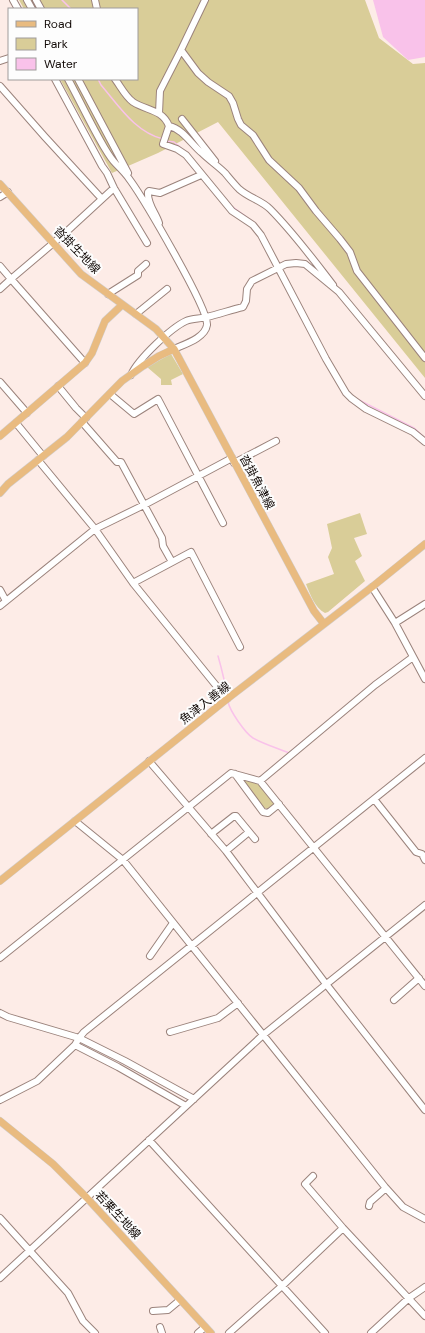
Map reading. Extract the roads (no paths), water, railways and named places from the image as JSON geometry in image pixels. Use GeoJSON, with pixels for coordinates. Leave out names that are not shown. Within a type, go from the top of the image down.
{"type":"FeatureCollection","features":[{"type":"Feature","properties":{"kind":"main road","name":"沓掛生地線"},"geometry":{"type":"LineString","coordinates":[[0,184],[81,274],[156,329],[164,338]]}},
{"type":"Feature","properties":{"kind":"main road"},"geometry":{"type":"LineString","coordinates":[[0,436],[85,363],[92,353],[105,321],[122,305]]}},
{"type":"Feature","properties":{"kind":"main road","name":"沓掛魚津線"},"geometry":{"type":"LineString","coordinates":[[164,338],[174,349],[314,611],[324,624]]}},
{"type":"Feature","properties":{"kind":"main road"},"geometry":{"type":"LineString","coordinates":[[0,493],[8,484],[67,437],[122,381],[159,356],[174,349]]}},
{"type":"Feature","properties":{"kind":"main road","name":"魚津入善線"},"geometry":{"type":"LineString","coordinates":[[0,881],[227,699],[425,544]]}},
{"type":"Feature","properties":{"kind":"main road","name":"若栗生地線"},"geometry":{"type":"LineString","coordinates":[[0,1121],[43,1155],[87,1198],[211,1333]]}},
{"type":"Feature","properties":{"kind":"street"},"geometry":{"type":"LineString","coordinates":[[159,113],[160,91],[204,1]]}},
{"type":"Feature","properties":{"kind":"street"},"geometry":{"type":"LineString","coordinates":[[181,50],[198,73],[208,82],[230,96],[241,125],[253,135],[269,160],[299,188],[340,239],[350,252],[357,271],[425,358]]}},
{"type":"Feature","properties":{"kind":"street"},"geometry":{"type":"LineString","coordinates":[[56,80],[114,188],[147,243]]}},
{"type":"Feature","properties":{"kind":"street"},"geometry":{"type":"LineString","coordinates":[[69,80],[104,147],[130,180],[161,231],[198,298],[206,317],[207,325],[204,331],[199,336],[174,349]]}},
{"type":"Feature","properties":{"kind":"street"},"geometry":{"type":"LineString","coordinates":[[79,80],[127,170],[130,180]]}},
{"type":"Feature","properties":{"kind":"street"},"geometry":{"type":"LineString","coordinates":[[116,80],[127,97],[140,106],[159,113],[166,120],[169,126],[180,130],[201,153],[224,173]]}},
{"type":"Feature","properties":{"kind":"street"},"geometry":{"type":"LineString","coordinates":[[0,86],[102,199]]}},
{"type":"Feature","properties":{"kind":"street"},"geometry":{"type":"LineString","coordinates":[[182,119],[224,173],[240,190],[262,202],[303,247],[425,396]]}},
{"type":"Feature","properties":{"kind":"street"},"geometry":{"type":"LineString","coordinates":[[169,126],[163,144],[177,149],[186,155],[232,211],[253,225],[261,235],[326,359],[346,393],[366,409],[413,432],[425,442]]}},
{"type":"Feature","properties":{"kind":"street"},"geometry":{"type":"LineString","coordinates":[[161,231],[157,217],[148,198],[148,192],[160,193],[201,175]]}},
{"type":"Feature","properties":{"kind":"street"},"geometry":{"type":"LineString","coordinates":[[0,289],[54,243],[114,188]]}},
{"type":"Feature","properties":{"kind":"street"},"geometry":{"type":"LineString","coordinates":[[0,197],[8,192]]}},
{"type":"Feature","properties":{"kind":"street"},"geometry":{"type":"LineString","coordinates":[[108,294],[138,275],[138,271],[146,264]]}},
{"type":"Feature","properties":{"kind":"street"},"geometry":{"type":"LineString","coordinates":[[131,374],[138,362],[175,328],[186,321],[243,307],[246,301],[246,289],[252,281],[286,264],[305,264],[339,292]]}},
{"type":"Feature","properties":{"kind":"street"},"geometry":{"type":"LineString","coordinates":[[0,266],[85,363]]}},
{"type":"Feature","properties":{"kind":"street"},"geometry":{"type":"LineString","coordinates":[[136,314],[168,288]]}},
{"type":"Feature","properties":{"kind":"street"},"geometry":{"type":"LineString","coordinates":[[0,382],[26,413]]}},
{"type":"Feature","properties":{"kind":"street"},"geometry":{"type":"LineString","coordinates":[[58,386],[117,462],[121,462],[162,538],[163,546],[172,562]]}},
{"type":"Feature","properties":{"kind":"street"},"geometry":{"type":"LineString","coordinates":[[110,394],[134,414],[158,399],[223,523]]}},
{"type":"Feature","properties":{"kind":"street"},"geometry":{"type":"LineString","coordinates":[[16,423],[95,529],[133,583],[227,699]]}},
{"type":"Feature","properties":{"kind":"street"},"geometry":{"type":"LineString","coordinates":[[0,606],[95,529],[144,505],[198,475],[276,441]]}},
{"type":"Feature","properties":{"kind":"street"},"geometry":{"type":"LineString","coordinates":[[133,583],[191,552],[240,647]]}},
{"type":"Feature","properties":{"kind":"street"},"geometry":{"type":"LineString","coordinates":[[372,587],[395,623],[425,679]]}},
{"type":"Feature","properties":{"kind":"street"},"geometry":{"type":"LineString","coordinates":[[0,590],[6,601]]}},
{"type":"Feature","properties":{"kind":"street"},"geometry":{"type":"LineString","coordinates":[[395,623],[425,604]]}},
{"type":"Feature","properties":{"kind":"street"},"geometry":{"type":"LineString","coordinates":[[260,781],[375,685],[413,657]]}},
{"type":"Feature","properties":{"kind":"street"},"geometry":{"type":"LineString","coordinates":[[0,1100],[37,1081],[75,1046],[84,1032],[425,758]]}},
{"type":"Feature","properties":{"kind":"street"},"geometry":{"type":"LineString","coordinates":[[149,762],[226,851],[326,984],[425,1110]]}},
{"type":"Feature","properties":{"kind":"street"},"geometry":{"type":"LineString","coordinates":[[0,958],[231,773],[260,781],[425,986]]}},
{"type":"Feature","properties":{"kind":"street"},"geometry":{"type":"LineString","coordinates":[[235,774],[263,812],[268,813],[279,804]]}},
{"type":"Feature","properties":{"kind":"street"},"geometry":{"type":"LineString","coordinates":[[374,799],[416,852],[422,854],[425,860]]}},
{"type":"Feature","properties":{"kind":"street"},"geometry":{"type":"LineString","coordinates":[[211,834],[236,816],[255,839]]}},
{"type":"Feature","properties":{"kind":"street"},"geometry":{"type":"LineString","coordinates":[[75,820],[123,860],[386,1188],[403,1207],[425,1219]]}},
{"type":"Feature","properties":{"kind":"street"},"geometry":{"type":"LineString","coordinates":[[226,851],[249,832]]}},
{"type":"Feature","properties":{"kind":"street"},"geometry":{"type":"LineString","coordinates":[[0,1278],[263,1035],[425,905]]}},
{"type":"Feature","properties":{"kind":"street"},"geometry":{"type":"LineString","coordinates":[[150,956],[173,923]]}},
{"type":"Feature","properties":{"kind":"street"},"geometry":{"type":"LineString","coordinates":[[394,1000],[419,978]]}},
{"type":"Feature","properties":{"kind":"street"},"geometry":{"type":"LineString","coordinates":[[170,1032],[218,1018],[238,1003]]}},
{"type":"Feature","properties":{"kind":"street"},"geometry":{"type":"LineString","coordinates":[[0,1013],[8,1017],[79,1038],[124,1060],[194,1099]]}},
{"type":"Feature","properties":{"kind":"street"},"geometry":{"type":"LineString","coordinates":[[75,1046],[118,1067],[186,1106]]}},
{"type":"Feature","properties":{"kind":"street"},"geometry":{"type":"LineString","coordinates":[[149,1140],[325,1333]]}},
{"type":"Feature","properties":{"kind":"street"},"geometry":{"type":"LineString","coordinates":[[313,1176],[305,1184],[343,1228],[425,1316]]}},
{"type":"Feature","properties":{"kind":"street"},"geometry":{"type":"LineString","coordinates":[[369,1206],[370,1202],[386,1188]]}},
{"type":"Feature","properties":{"kind":"street"},"geometry":{"type":"LineString","coordinates":[[0,1218],[68,1292],[83,1321],[95,1333]]}},
{"type":"Feature","properties":{"kind":"street"},"geometry":{"type":"LineString","coordinates":[[229,1333],[282,1286],[343,1228]]}},
{"type":"Feature","properties":{"kind":"street"},"geometry":{"type":"LineString","coordinates":[[371,1333],[408,1298],[425,1287]]}},
{"type":"Feature","properties":{"kind":"street"},"geometry":{"type":"LineString","coordinates":[[153,1312],[168,1310],[180,1300]]}},
{"type":"Feature","properties":{"kind":"street"},"geometry":{"type":"LineString","coordinates":[[198,1333],[205,1326]]}},
{"type":"Feature","properties":{"kind":"water"},"geometry":{"type":"Polygon","coordinates":[[[373,0],[425,0],[425,57],[408,60],[383,37],[373,0]]]}},
{"type":"Feature","properties":{"kind":"waterway"},"geometry":{"type":"LineString","coordinates":[[62,0],[70,8]]}},
{"type":"Feature","properties":{"kind":"waterway"},"geometry":{"type":"LineString","coordinates":[[98,80],[128,117],[144,131],[163,139]]}},
{"type":"Feature","properties":{"kind":"waterway"},"geometry":{"type":"LineString","coordinates":[[166,141],[174,142],[181,148]]}},
{"type":"Feature","properties":{"kind":"waterway"},"geometry":{"type":"LineString","coordinates":[[230,205],[256,224]]}},
{"type":"Feature","properties":{"kind":"waterway"},"geometry":{"type":"LineString","coordinates":[[359,400],[414,428],[425,438]]}},
{"type":"Feature","properties":{"kind":"waterway"},"geometry":{"type":"LineString","coordinates":[[218,656],[228,696]]}},
{"type":"Feature","properties":{"kind":"waterway"},"geometry":{"type":"LineString","coordinates":[[228,702],[238,722],[253,738],[289,753],[302,742]]}}]}
